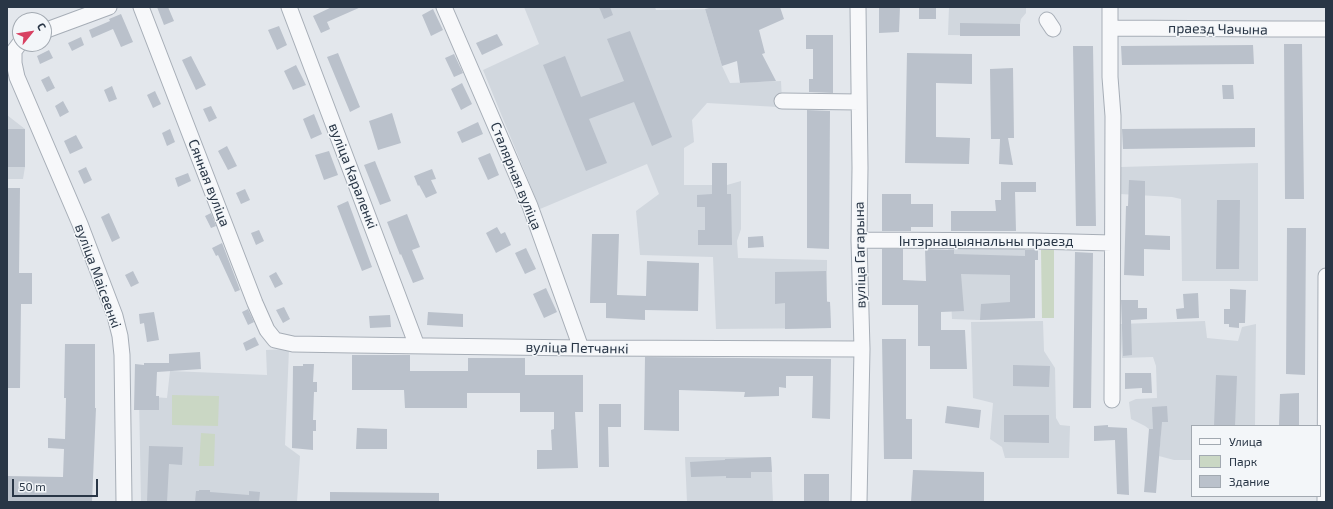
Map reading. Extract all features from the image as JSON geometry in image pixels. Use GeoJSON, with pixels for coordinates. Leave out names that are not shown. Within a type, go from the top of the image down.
{"type":"FeatureCollection","features":[{"type":"Feature","properties":{"kind":"street"},"geometry":{"type":"LineString","coordinates":[[52,28],[109,7]]}},
{"type":"Feature","properties":{"kind":"street","name":"Сянная вуліца"},"geometry":{"type":"LineString","coordinates":[[141,7],[255,303],[267,330],[275,340],[293,344]]}},
{"type":"Feature","properties":{"kind":"street","name":"вуліца Караленкі"},"geometry":{"type":"LineString","coordinates":[[289,7],[417,346]]}},
{"type":"Feature","properties":{"kind":"street","name":"Сталярная вуліца"},"geometry":{"type":"LineString","coordinates":[[444,7],[530,206],[581,348]]}},
{"type":"Feature","properties":{"kind":"street","name":"вуліца Гагарына"},"geometry":{"type":"LineString","coordinates":[[858,7],[859,240],[862,349],[859,502]]}},
{"type":"Feature","properties":{"kind":"street"},"geometry":{"type":"LineString","coordinates":[[1110,7],[1110,78],[1113,116],[1112,400]]}},
{"type":"Feature","properties":{"kind":"street","name":"праезд Чачына"},"geometry":{"type":"LineString","coordinates":[[1110,28],[1272,30],[1326,29]]}},
{"type":"Feature","properties":{"kind":"street","name":"вуліца Маісеенкі"},"geometry":{"type":"LineString","coordinates":[[14,52],[14,63],[17,77],[80,224],[115,316],[120,336],[122,355],[124,502]]}},
{"type":"Feature","properties":{"kind":"street"},"geometry":{"type":"LineString","coordinates":[[782,101],[859,102]]}},
{"type":"Feature","properties":{"kind":"street","name":"Інтэрнацыянальны праезд"},"geometry":{"type":"LineString","coordinates":[[859,240],[1112,243]]}},
{"type":"Feature","properties":{"kind":"street"},"geometry":{"type":"LineString","coordinates":[[1324,502],[1326,276]]}},
{"type":"Feature","properties":{"kind":"street","name":"вуліца Петчанкі"},"geometry":{"type":"LineString","coordinates":[[293,344],[581,348],[862,349]]}},
{"type":"Feature","properties":{"kind":"shaded area"},"geometry":{"type":"Polygon","coordinates":[[[524,7],[655,7],[656,10],[705,9],[722,66],[730,83],[781,81],[782,101],[778,107],[707,103],[692,120],[694,142],[684,148],[684,185],[727,185],[741,181],[741,229],[737,241],[738,258],[827,260],[827,301],[830,302],[831,328],[716,329],[713,257],[640,255],[636,211],[659,194],[647,164],[540,209],[483,70],[539,44],[524,7]]]}},
{"type":"Feature","properties":{"kind":"shaded area"},"geometry":{"type":"Polygon","coordinates":[[[949,7],[1026,7],[1026,13],[1021,19],[1020,36],[948,35],[949,7]]]}},
{"type":"Feature","properties":{"kind":"shaded area"},"geometry":{"type":"Polygon","coordinates":[[[7,115],[25,129],[25,167],[23,179],[7,179],[7,115]]]}},
{"type":"Feature","properties":{"kind":"shaded area"},"geometry":{"type":"Polygon","coordinates":[[[1258,163],[1258,281],[1182,281],[1181,199],[1172,197],[1120,194],[1121,167],[1258,163]]]}},
{"type":"Feature","properties":{"kind":"shaded area"},"geometry":{"type":"Polygon","coordinates":[[[1025,245],[1025,259],[1035,260],[1035,318],[980,320],[952,319],[948,246],[1025,245]]]}},
{"type":"Feature","properties":{"kind":"shaded area"},"geometry":{"type":"Polygon","coordinates":[[[1043,321],[1044,351],[1055,368],[1056,418],[1060,425],[1070,426],[1069,458],[1005,458],[1002,447],[990,439],[993,403],[973,398],[971,322],[1043,321]]]}},
{"type":"Feature","properties":{"kind":"shaded area"},"geometry":{"type":"Polygon","coordinates":[[[1205,321],[1207,338],[1238,341],[1242,327],[1256,324],[1255,425],[1191,425],[1191,460],[1174,460],[1159,456],[1161,430],[1149,429],[1131,419],[1129,402],[1136,399],[1157,398],[1156,366],[1153,357],[1122,358],[1120,324],[1205,321]]]}},
{"type":"Feature","properties":{"kind":"shaded area"},"geometry":{"type":"Polygon","coordinates":[[[289,349],[285,445],[300,456],[297,502],[141,502],[139,396],[167,398],[170,371],[267,375],[266,350],[289,349]]]}},
{"type":"Feature","properties":{"kind":"shaded area"},"geometry":{"type":"Polygon","coordinates":[[[685,457],[771,457],[773,502],[687,502],[685,457]]]}},
{"type":"Feature","properties":{"kind":"green space"},"geometry":{"type":"Polygon","coordinates":[[[1041,250],[1054,250],[1054,318],[1042,318],[1041,250]]]}},
{"type":"Feature","properties":{"kind":"green space"},"geometry":{"type":"Polygon","coordinates":[[[172,395],[219,396],[218,426],[172,425],[172,395]]]}},
{"type":"Feature","properties":{"kind":"green space"},"geometry":{"type":"Polygon","coordinates":[[[201,433],[215,434],[214,466],[199,466],[201,433]]]}},
{"type":"Feature","properties":{"kind":"building"},"geometry":{"type":"Polygon","coordinates":[[[157,7],[168,7],[174,21],[164,25],[157,7]]]}},
{"type":"Feature","properties":{"kind":"building"},"geometry":{"type":"Polygon","coordinates":[[[332,7],[361,7],[327,22],[330,29],[321,33],[313,16],[332,7]]]}},
{"type":"Feature","properties":{"kind":"building"},"geometry":{"type":"Polygon","coordinates":[[[599,7],[610,7],[613,15],[604,19],[599,7]]]}},
{"type":"Feature","properties":{"kind":"building"},"geometry":{"type":"Polygon","coordinates":[[[713,7],[780,7],[784,19],[759,30],[765,53],[762,54],[776,81],[740,83],[737,61],[722,66],[705,9],[713,7]]]}},
{"type":"Feature","properties":{"kind":"building"},"geometry":{"type":"Polygon","coordinates":[[[879,7],[900,7],[899,32],[879,33],[879,7]]]}},
{"type":"Feature","properties":{"kind":"building"},"geometry":{"type":"Polygon","coordinates":[[[919,7],[936,7],[936,19],[919,19],[919,7]]]}},
{"type":"Feature","properties":{"kind":"building"},"geometry":{"type":"Polygon","coordinates":[[[433,9],[443,30],[431,36],[422,15],[433,9]]]}},
{"type":"Feature","properties":{"kind":"building"},"geometry":{"type":"Polygon","coordinates":[[[121,14],[133,42],[121,47],[113,29],[92,38],[89,30],[110,21],[109,19],[121,14]]]}},
{"type":"Feature","properties":{"kind":"building"},"geometry":{"type":"Polygon","coordinates":[[[960,23],[1020,24],[1020,36],[960,36],[960,23]]]}},
{"type":"Feature","properties":{"kind":"building"},"geometry":{"type":"Polygon","coordinates":[[[279,26],[287,45],[277,50],[268,30],[279,26]]]}},
{"type":"Feature","properties":{"kind":"building"},"geometry":{"type":"Polygon","coordinates":[[[630,31],[672,137],[652,146],[634,102],[589,119],[607,163],[586,171],[543,65],[565,56],[581,97],[624,81],[607,39],[630,31]]]}},
{"type":"Feature","properties":{"kind":"building"},"geometry":{"type":"Polygon","coordinates":[[[497,34],[503,45],[482,55],[476,43],[497,34]]]}},
{"type":"Feature","properties":{"kind":"building"},"geometry":{"type":"Polygon","coordinates":[[[806,35],[833,35],[833,93],[809,92],[809,79],[813,79],[813,49],[806,49],[806,35]]]}},
{"type":"Feature","properties":{"kind":"building"},"geometry":{"type":"Polygon","coordinates":[[[81,37],[84,45],[72,51],[68,43],[81,37]]]}},
{"type":"Feature","properties":{"kind":"building"},"geometry":{"type":"Polygon","coordinates":[[[1284,44],[1302,44],[1304,199],[1285,199],[1284,44]]]}},
{"type":"Feature","properties":{"kind":"building"},"geometry":{"type":"Polygon","coordinates":[[[1253,45],[1254,64],[1122,65],[1121,46],[1253,45]]]}},
{"type":"Feature","properties":{"kind":"building"},"geometry":{"type":"Polygon","coordinates":[[[1073,46],[1093,46],[1096,226],[1076,226],[1073,46]]]}},
{"type":"Feature","properties":{"kind":"building"},"geometry":{"type":"Polygon","coordinates":[[[45,52],[50,52],[53,58],[40,64],[37,56],[45,52]]]}},
{"type":"Feature","properties":{"kind":"building"},"geometry":{"type":"Polygon","coordinates":[[[338,53],[360,107],[350,112],[327,57],[338,53]]]}},
{"type":"Feature","properties":{"kind":"building"},"geometry":{"type":"Polygon","coordinates":[[[907,53],[972,54],[972,84],[936,83],[936,137],[970,138],[969,164],[905,163],[907,53]]]}},
{"type":"Feature","properties":{"kind":"building"},"geometry":{"type":"Polygon","coordinates":[[[454,54],[463,73],[454,77],[445,58],[454,54]]]}},
{"type":"Feature","properties":{"kind":"building"},"geometry":{"type":"Polygon","coordinates":[[[191,56],[206,85],[196,90],[182,60],[191,56]]]}},
{"type":"Feature","properties":{"kind":"building"},"geometry":{"type":"Polygon","coordinates":[[[296,65],[306,85],[293,90],[284,71],[296,65]]]}},
{"type":"Feature","properties":{"kind":"building"},"geometry":{"type":"Polygon","coordinates":[[[1013,68],[1014,138],[1008,138],[1013,165],[999,164],[1000,139],[991,139],[990,69],[1013,68]]]}},
{"type":"Feature","properties":{"kind":"building"},"geometry":{"type":"Polygon","coordinates":[[[49,76],[55,88],[47,92],[41,80],[49,76]]]}},
{"type":"Feature","properties":{"kind":"building"},"geometry":{"type":"Polygon","coordinates":[[[462,83],[472,104],[461,110],[451,89],[462,83]]]}},
{"type":"Feature","properties":{"kind":"building"},"geometry":{"type":"Polygon","coordinates":[[[1222,85],[1233,85],[1234,99],[1223,99],[1222,85]]]}},
{"type":"Feature","properties":{"kind":"building"},"geometry":{"type":"Polygon","coordinates":[[[112,86],[117,99],[109,102],[104,90],[112,86]]]}},
{"type":"Feature","properties":{"kind":"building"},"geometry":{"type":"Polygon","coordinates":[[[155,91],[161,104],[153,108],[147,95],[155,91]]]}},
{"type":"Feature","properties":{"kind":"building"},"geometry":{"type":"Polygon","coordinates":[[[63,101],[69,112],[60,117],[55,106],[63,101]]]}},
{"type":"Feature","properties":{"kind":"building"},"geometry":{"type":"Polygon","coordinates":[[[211,106],[217,118],[209,122],[203,109],[211,106]]]}},
{"type":"Feature","properties":{"kind":"building"},"geometry":{"type":"Polygon","coordinates":[[[807,110],[830,111],[829,249],[807,248],[807,110]]]}},
{"type":"Feature","properties":{"kind":"building"},"geometry":{"type":"Polygon","coordinates":[[[392,113],[401,143],[378,150],[369,121],[392,113]]]}},
{"type":"Feature","properties":{"kind":"building"},"geometry":{"type":"Polygon","coordinates":[[[314,114],[322,134],[311,139],[303,119],[314,114]]]}},
{"type":"Feature","properties":{"kind":"building"},"geometry":{"type":"Polygon","coordinates":[[[478,122],[483,134],[462,143],[457,132],[478,122]]]}},
{"type":"Feature","properties":{"kind":"building"},"geometry":{"type":"Polygon","coordinates":[[[1255,128],[1255,147],[1123,149],[1122,129],[1255,128]]]}},
{"type":"Feature","properties":{"kind":"building"},"geometry":{"type":"Polygon","coordinates":[[[7,129],[25,129],[25,167],[7,167],[7,129]]]}},
{"type":"Feature","properties":{"kind":"building"},"geometry":{"type":"Polygon","coordinates":[[[170,129],[175,142],[167,146],[162,133],[170,129]]]}},
{"type":"Feature","properties":{"kind":"building"},"geometry":{"type":"Polygon","coordinates":[[[76,135],[83,148],[70,154],[64,141],[76,135]]]}},
{"type":"Feature","properties":{"kind":"building"},"geometry":{"type":"Polygon","coordinates":[[[227,146],[237,166],[228,170],[218,151],[227,146]]]}},
{"type":"Feature","properties":{"kind":"building"},"geometry":{"type":"Polygon","coordinates":[[[329,151],[338,175],[324,180],[315,155],[329,151]]]}},
{"type":"Feature","properties":{"kind":"building"},"geometry":{"type":"Polygon","coordinates":[[[490,153],[499,175],[488,180],[478,158],[490,153]]]}},
{"type":"Feature","properties":{"kind":"building"},"geometry":{"type":"Polygon","coordinates":[[[375,161],[391,201],[380,205],[364,165],[375,161]]]}},
{"type":"Feature","properties":{"kind":"building"},"geometry":{"type":"Polygon","coordinates":[[[712,163],[727,163],[727,194],[731,194],[732,245],[698,245],[698,230],[705,230],[705,207],[697,207],[697,195],[712,194],[712,163]]]}},
{"type":"Feature","properties":{"kind":"building"},"geometry":{"type":"Polygon","coordinates":[[[86,167],[92,180],[84,184],[78,171],[86,167]]]}},
{"type":"Feature","properties":{"kind":"building"},"geometry":{"type":"Polygon","coordinates":[[[432,169],[436,179],[431,180],[437,193],[426,198],[419,185],[418,186],[414,176],[432,169]]]}},
{"type":"Feature","properties":{"kind":"building"},"geometry":{"type":"Polygon","coordinates":[[[188,173],[191,181],[178,187],[175,178],[188,173]]]}},
{"type":"Feature","properties":{"kind":"building"},"geometry":{"type":"Polygon","coordinates":[[[1129,180],[1145,181],[1145,235],[1170,236],[1170,250],[1144,249],[1144,276],[1124,275],[1126,206],[1128,206],[1129,180]]]}},
{"type":"Feature","properties":{"kind":"building"},"geometry":{"type":"Polygon","coordinates":[[[1001,182],[1036,182],[1036,192],[1015,192],[1016,231],[951,231],[951,211],[996,211],[995,200],[1001,200],[1001,182]]]}},
{"type":"Feature","properties":{"kind":"building"},"geometry":{"type":"Polygon","coordinates":[[[7,188],[20,188],[19,273],[32,273],[32,304],[21,304],[20,388],[7,388],[7,188]]]}},
{"type":"Feature","properties":{"kind":"building"},"geometry":{"type":"Polygon","coordinates":[[[245,189],[250,200],[241,204],[236,193],[245,189]]]}},
{"type":"Feature","properties":{"kind":"building"},"geometry":{"type":"Polygon","coordinates":[[[882,194],[911,194],[911,204],[933,204],[933,227],[911,227],[911,231],[882,231],[882,194]]]}},
{"type":"Feature","properties":{"kind":"building"},"geometry":{"type":"Polygon","coordinates":[[[1217,200],[1240,200],[1239,269],[1216,269],[1217,200]]]}},
{"type":"Feature","properties":{"kind":"building"},"geometry":{"type":"Polygon","coordinates":[[[348,201],[372,267],[362,271],[337,206],[348,201]]]}},
{"type":"Feature","properties":{"kind":"building"},"geometry":{"type":"Polygon","coordinates":[[[109,213],[120,238],[112,242],[101,217],[109,213]]]}},
{"type":"Feature","properties":{"kind":"building"},"geometry":{"type":"Polygon","coordinates":[[[211,213],[216,226],[211,228],[205,216],[211,213]]]}},
{"type":"Feature","properties":{"kind":"building"},"geometry":{"type":"Polygon","coordinates":[[[407,214],[420,247],[412,250],[424,279],[413,283],[387,222],[407,214]]]}},
{"type":"Feature","properties":{"kind":"building"},"geometry":{"type":"Polygon","coordinates":[[[497,227],[501,234],[505,232],[511,245],[496,253],[486,233],[497,227]]]}},
{"type":"Feature","properties":{"kind":"building"},"geometry":{"type":"Polygon","coordinates":[[[1287,228],[1306,228],[1305,375],[1286,374],[1287,228]]]}},
{"type":"Feature","properties":{"kind":"building"},"geometry":{"type":"Polygon","coordinates":[[[259,230],[264,241],[256,245],[251,233],[259,230]]]}},
{"type":"Feature","properties":{"kind":"building"},"geometry":{"type":"Polygon","coordinates":[[[592,234],[619,234],[617,295],[646,296],[647,261],[699,263],[698,311],[645,310],[645,320],[606,318],[606,303],[590,303],[592,234]]]}},
{"type":"Feature","properties":{"kind":"building"},"geometry":{"type":"Polygon","coordinates":[[[763,236],[764,247],[748,248],[748,237],[763,236]]]}},
{"type":"Feature","properties":{"kind":"building"},"geometry":{"type":"Polygon","coordinates":[[[222,243],[240,290],[235,292],[218,255],[216,256],[212,248],[222,243]]]}},
{"type":"Feature","properties":{"kind":"building"},"geometry":{"type":"Polygon","coordinates":[[[526,248],[536,269],[525,274],[515,253],[526,248]]]}},
{"type":"Feature","properties":{"kind":"building"},"geometry":{"type":"Polygon","coordinates":[[[882,249],[903,249],[903,280],[926,281],[925,249],[954,250],[954,254],[1025,256],[1025,250],[1038,250],[1038,260],[1035,260],[1035,318],[980,320],[981,304],[1010,302],[1010,275],[961,274],[964,311],[941,312],[941,330],[965,330],[967,369],[930,369],[930,346],[918,346],[918,305],[882,305],[882,249]]]}},
{"type":"Feature","properties":{"kind":"building"},"geometry":{"type":"Polygon","coordinates":[[[1075,252],[1093,253],[1091,408],[1073,408],[1075,252]]]}},
{"type":"Feature","properties":{"kind":"building"},"geometry":{"type":"Polygon","coordinates":[[[133,271],[139,283],[131,287],[125,275],[133,271]]]}},
{"type":"Feature","properties":{"kind":"building"},"geometry":{"type":"Polygon","coordinates":[[[826,271],[827,302],[830,302],[831,328],[785,329],[785,303],[775,304],[775,272],[826,271]]]}},
{"type":"Feature","properties":{"kind":"building"},"geometry":{"type":"Polygon","coordinates":[[[276,272],[283,284],[275,288],[269,276],[276,272]]]}},
{"type":"Feature","properties":{"kind":"building"},"geometry":{"type":"Polygon","coordinates":[[[546,288],[557,312],[544,318],[533,294],[546,288]]]}},
{"type":"Feature","properties":{"kind":"building"},"geometry":{"type":"Polygon","coordinates":[[[1230,289],[1246,290],[1245,323],[1239,323],[1239,328],[1229,327],[1229,324],[1224,324],[1224,309],[1230,309],[1230,289]]]}},
{"type":"Feature","properties":{"kind":"building"},"geometry":{"type":"Polygon","coordinates":[[[1198,293],[1199,318],[1177,319],[1176,309],[1184,308],[1183,294],[1198,293]]]}},
{"type":"Feature","properties":{"kind":"building"},"geometry":{"type":"Polygon","coordinates":[[[1121,300],[1138,300],[1138,308],[1147,308],[1147,319],[1131,320],[1132,355],[1123,356],[1121,300]]]}},
{"type":"Feature","properties":{"kind":"building"},"geometry":{"type":"Polygon","coordinates":[[[284,307],[290,319],[283,323],[276,310],[284,307]]]}},
{"type":"Feature","properties":{"kind":"building"},"geometry":{"type":"Polygon","coordinates":[[[248,309],[254,322],[248,325],[242,312],[248,309]]]}},
{"type":"Feature","properties":{"kind":"building"},"geometry":{"type":"Polygon","coordinates":[[[154,312],[159,340],[147,342],[144,323],[140,324],[139,314],[154,312]]]}},
{"type":"Feature","properties":{"kind":"building"},"geometry":{"type":"Polygon","coordinates":[[[428,312],[463,314],[463,327],[427,325],[428,312]]]}},
{"type":"Feature","properties":{"kind":"building"},"geometry":{"type":"Polygon","coordinates":[[[390,315],[391,327],[370,328],[369,316],[390,315]]]}},
{"type":"Feature","properties":{"kind":"building"},"geometry":{"type":"Polygon","coordinates":[[[255,337],[259,345],[246,351],[243,343],[255,337]]]}},
{"type":"Feature","properties":{"kind":"building"},"geometry":{"type":"Polygon","coordinates":[[[882,339],[906,339],[906,419],[912,419],[912,459],[884,459],[882,339]]]}},
{"type":"Feature","properties":{"kind":"building"},"geometry":{"type":"Polygon","coordinates":[[[65,344],[95,344],[96,408],[92,502],[7,502],[7,476],[63,477],[64,449],[48,448],[48,438],[65,439],[65,344]]]}},
{"type":"Feature","properties":{"kind":"building"},"geometry":{"type":"Polygon","coordinates":[[[200,352],[201,369],[157,372],[156,396],[159,396],[159,410],[134,410],[135,364],[144,365],[144,363],[169,363],[169,354],[200,352]]]}},
{"type":"Feature","properties":{"kind":"building"},"geometry":{"type":"Polygon","coordinates":[[[352,355],[410,355],[410,371],[468,371],[468,358],[525,358],[525,375],[583,375],[583,412],[575,412],[578,468],[537,469],[537,450],[552,450],[551,430],[554,429],[554,412],[520,412],[520,393],[467,393],[467,408],[405,408],[404,390],[352,390],[352,355]]]}},
{"type":"Feature","properties":{"kind":"building"},"geometry":{"type":"Polygon","coordinates":[[[645,357],[831,359],[830,419],[812,418],[813,376],[786,376],[786,388],[779,387],[779,396],[744,397],[745,392],[679,390],[679,431],[644,430],[645,357]]]}},
{"type":"Feature","properties":{"kind":"building"},"geometry":{"type":"Polygon","coordinates":[[[303,364],[314,364],[313,382],[317,382],[317,392],[314,392],[313,420],[316,420],[316,431],[313,431],[313,450],[292,448],[293,366],[303,366],[303,364]]]}},
{"type":"Feature","properties":{"kind":"building"},"geometry":{"type":"Polygon","coordinates":[[[1013,365],[1050,366],[1049,387],[1013,386],[1013,365]]]}},
{"type":"Feature","properties":{"kind":"building"},"geometry":{"type":"Polygon","coordinates":[[[1125,373],[1151,373],[1152,393],[1142,393],[1142,388],[1125,389],[1125,373]]]}},
{"type":"Feature","properties":{"kind":"building"},"geometry":{"type":"Polygon","coordinates":[[[1216,375],[1237,376],[1235,425],[1214,425],[1216,375]]]}},
{"type":"Feature","properties":{"kind":"building"},"geometry":{"type":"Polygon","coordinates":[[[1299,393],[1299,425],[1279,425],[1280,394],[1299,393]]]}},
{"type":"Feature","properties":{"kind":"building"},"geometry":{"type":"Polygon","coordinates":[[[599,404],[621,404],[621,427],[608,427],[609,467],[599,467],[599,404]]]}},
{"type":"Feature","properties":{"kind":"building"},"geometry":{"type":"Polygon","coordinates":[[[947,406],[981,410],[979,428],[945,423],[947,406]]]}},
{"type":"Feature","properties":{"kind":"building"},"geometry":{"type":"Polygon","coordinates":[[[1167,406],[1168,422],[1162,422],[1156,493],[1144,492],[1149,429],[1153,429],[1152,407],[1167,406]]]}},
{"type":"Feature","properties":{"kind":"building"},"geometry":{"type":"Polygon","coordinates":[[[1004,415],[1049,415],[1049,443],[1004,442],[1004,415]]]}},
{"type":"Feature","properties":{"kind":"building"},"geometry":{"type":"Polygon","coordinates":[[[1108,425],[1108,427],[1127,428],[1129,495],[1117,494],[1115,440],[1094,441],[1094,426],[1108,425]]]}},
{"type":"Feature","properties":{"kind":"building"},"geometry":{"type":"Polygon","coordinates":[[[357,428],[387,429],[387,449],[356,449],[357,428]]]}},
{"type":"Feature","properties":{"kind":"building"},"geometry":{"type":"Polygon","coordinates":[[[149,446],[183,447],[182,465],[169,464],[167,502],[147,502],[149,446]]]}},
{"type":"Feature","properties":{"kind":"building"},"geometry":{"type":"Polygon","coordinates":[[[771,457],[772,472],[751,472],[751,478],[726,478],[726,476],[691,477],[690,462],[771,457]]]}},
{"type":"Feature","properties":{"kind":"building"},"geometry":{"type":"Polygon","coordinates":[[[913,470],[984,472],[984,502],[911,502],[913,470]]]}},
{"type":"Feature","properties":{"kind":"building"},"geometry":{"type":"Polygon","coordinates":[[[804,474],[829,474],[829,502],[804,502],[804,474]]]}},
{"type":"Feature","properties":{"kind":"building"},"geometry":{"type":"Polygon","coordinates":[[[199,490],[249,495],[249,491],[260,492],[259,502],[195,502],[196,491],[199,490]]]}},
{"type":"Feature","properties":{"kind":"building"},"geometry":{"type":"Polygon","coordinates":[[[330,492],[439,493],[439,502],[330,502],[330,492]]]}}]}
